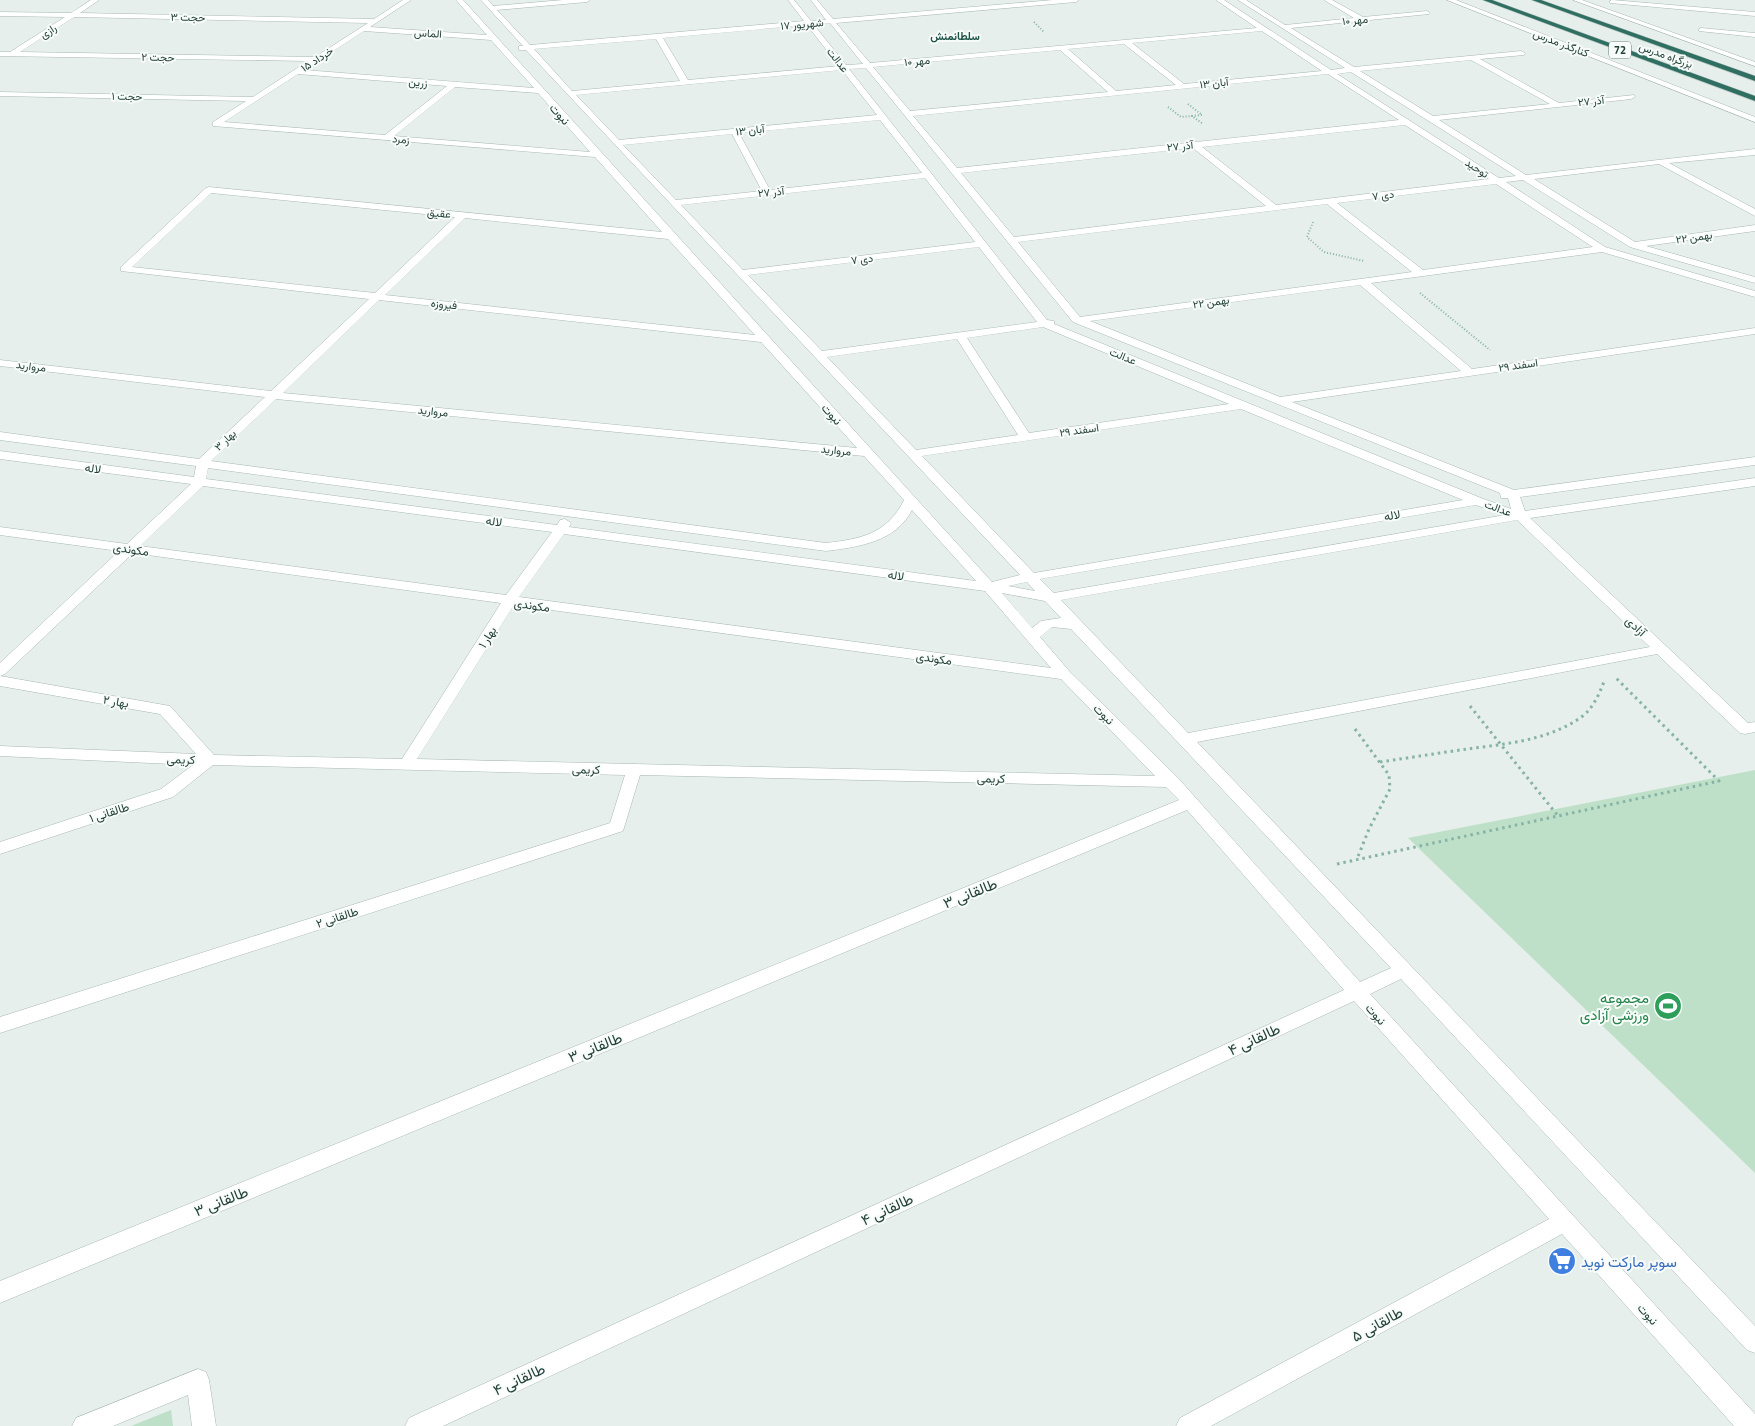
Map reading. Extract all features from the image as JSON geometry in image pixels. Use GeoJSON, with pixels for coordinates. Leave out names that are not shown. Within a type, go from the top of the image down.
{"type":"FeatureCollection","features":[{"type":"Feature","properties":{"kind":"highway","name":"بزرگراه مدرس"},"geometry":{"type":"LineString","coordinates":[[1486,0],[1755,100]]}},
{"type":"Feature","properties":{"kind":"highway","name":"بزرگراه مدرس"},"geometry":{"type":"LineString","coordinates":[[1535,0],[1755,80]]}},
{"type":"Feature","properties":{"kind":"street","name":"رازی"},"geometry":{"type":"LineString","coordinates":[[17,41],[81,0]]}},
{"type":"Feature","properties":{"kind":"street","name":"رازی"},"geometry":{"type":"LineString","coordinates":[[0,62],[96,0]]}},
{"type":"Feature","properties":{"kind":"street","name":"۱۵ خرداد"},"geometry":{"type":"LineString","coordinates":[[225,118],[408,0]]}},
{"type":"Feature","properties":{"kind":"street","name":"نبوت"},"geometry":{"type":"LineString","coordinates":[[459,0],[670,236],[989,587],[1065,675],[1172,782],[1356,992],[1750,1426]]}},
{"type":"Feature","properties":{"kind":"street"},"geometry":{"type":"LineString","coordinates":[[488,4],[587,0]]}},
{"type":"Feature","properties":{"kind":"street","name":"عدالت"},"geometry":{"type":"LineString","coordinates":[[791,0],[1044,324],[1477,501],[1520,516]]}},
{"type":"Feature","properties":{"kind":"street","name":"عدالت"},"geometry":{"type":"LineString","coordinates":[[814,0],[1077,320],[1514,494],[1520,516]]}},
{"type":"Feature","properties":{"kind":"street","name":"۱۷ شهریور"},"geometry":{"type":"LineString","coordinates":[[503,50],[1076,0]]}},
{"type":"Feature","properties":{"kind":"street","name":"توحید"},"geometry":{"type":"LineString","coordinates":[[1219,0],[1602,249],[1755,294]]}},
{"type":"Feature","properties":{"kind":"street","name":"توحید"},"geometry":{"type":"LineString","coordinates":[[1241,0],[1633,245],[1755,280]]}},
{"type":"Feature","properties":{"kind":"street"},"geometry":{"type":"LineString","coordinates":[[1327,0],[1361,20]]}},
{"type":"Feature","properties":{"kind":"street","name":"کنارگذر مدرس"},"geometry":{"type":"LineString","coordinates":[[1450,0],[1755,120]]}},
{"type":"Feature","properties":{"kind":"street"},"geometry":{"type":"LineString","coordinates":[[1576,0],[1755,64]]}},
{"type":"Feature","properties":{"kind":"street"},"geometry":{"type":"LineString","coordinates":[[1612,2],[1755,14]]}},
{"type":"Feature","properties":{"kind":"street","name":"نبوت"},"geometry":{"type":"LineString","coordinates":[[488,4],[617,143],[1185,739],[1755,1342]]}},
{"type":"Feature","properties":{"kind":"street","name":"۱۰ مهر"},"geometry":{"type":"LineString","coordinates":[[1284,27],[1427,13]]}},
{"type":"Feature","properties":{"kind":"street","name":"حجت ۳"},"geometry":{"type":"LineString","coordinates":[[0,14],[376,21]]}},
{"type":"Feature","properties":{"kind":"street","name":"۱۰ مهر"},"geometry":{"type":"LineString","coordinates":[[571,93],[1263,28]]}},
{"type":"Feature","properties":{"kind":"street","name":"الماس"},"geometry":{"type":"LineString","coordinates":[[363,29],[493,38]]}},
{"type":"Feature","properties":{"kind":"street"},"geometry":{"type":"LineString","coordinates":[[1701,30],[1755,35]]}},
{"type":"Feature","properties":{"kind":"street"},"geometry":{"type":"LineString","coordinates":[[658,36],[685,82]]}},
{"type":"Feature","properties":{"kind":"street"},"geometry":{"type":"LineString","coordinates":[[1125,41],[1183,87]]}},
{"type":"Feature","properties":{"kind":"street"},"geometry":{"type":"LineString","coordinates":[[0,53],[8,46]]}},
{"type":"Feature","properties":{"kind":"street"},"geometry":{"type":"LineString","coordinates":[[1062,47],[1114,93]]}},
{"type":"Feature","properties":{"kind":"street","name":"حجت ۲"},"geometry":{"type":"LineString","coordinates":[[0,53],[316,60]]}},
{"type":"Feature","properties":{"kind":"street","name":"۱۳ آبان"},"geometry":{"type":"LineString","coordinates":[[908,114],[1521,53]]}},
{"type":"Feature","properties":{"kind":"street"},"geometry":{"type":"LineString","coordinates":[[1472,58],[1558,105]]}},
{"type":"Feature","properties":{"kind":"street","name":"زرین"},"geometry":{"type":"LineString","coordinates":[[296,72],[540,91]]}},
{"type":"Feature","properties":{"kind":"street"},"geometry":{"type":"LineString","coordinates":[[387,138],[454,84]]}},
{"type":"Feature","properties":{"kind":"street","name":"حجت ۱"},"geometry":{"type":"LineString","coordinates":[[0,94],[254,99]]}},
{"type":"Feature","properties":{"kind":"street","name":"۲۷ آذر"},"geometry":{"type":"LineString","coordinates":[[1431,119],[1631,97]]}},
{"type":"Feature","properties":{"kind":"street","name":"۱۳ آبان"},"geometry":{"type":"LineString","coordinates":[[617,143],[882,116]]}},
{"type":"Feature","properties":{"kind":"street","name":"زمرد"},"geometry":{"type":"LineString","coordinates":[[225,118],[216,124],[597,155]]}},
{"type":"Feature","properties":{"kind":"street","name":"۲۷ آذر"},"geometry":{"type":"LineString","coordinates":[[955,172],[1406,122]]}},
{"type":"Feature","properties":{"kind":"street"},"geometry":{"type":"LineString","coordinates":[[734,131],[767,192]]}},
{"type":"Feature","properties":{"kind":"street"},"geometry":{"type":"LineString","coordinates":[[1195,145],[1274,208]]}},
{"type":"Feature","properties":{"kind":"street","name":"۷ دی"},"geometry":{"type":"LineString","coordinates":[[1012,240],[1660,161],[1755,152]]}},
{"type":"Feature","properties":{"kind":"street"},"geometry":{"type":"LineString","coordinates":[[1660,161],[1755,213]]}},
{"type":"Feature","properties":{"kind":"street","name":"۲۷ آذر"},"geometry":{"type":"LineString","coordinates":[[674,202],[927,175]]}},
{"type":"Feature","properties":{"kind":"street","name":"عقیق"},"geometry":{"type":"LineString","coordinates":[[124,269],[209,190],[670,236]]}},
{"type":"Feature","properties":{"kind":"street"},"geometry":{"type":"LineString","coordinates":[[1324,202],[1421,274]]}},
{"type":"Feature","properties":{"kind":"street","name":"بهار ۳"},"geometry":{"type":"LineString","coordinates":[[202,463],[463,215]]}},
{"type":"Feature","properties":{"kind":"street","name":"۲۲ بهمن"},"geometry":{"type":"LineString","coordinates":[[1633,245],[1755,228]]}},
{"type":"Feature","properties":{"kind":"street","name":"۷ دی"},"geometry":{"type":"LineString","coordinates":[[742,273],[982,244]]}},
{"type":"Feature","properties":{"kind":"street","name":"۲۲ بهمن"},"geometry":{"type":"LineString","coordinates":[[819,354],[1602,249]]}},
{"type":"Feature","properties":{"kind":"street","name":"فیروزه"},"geometry":{"type":"LineString","coordinates":[[124,269],[763,339]]}},
{"type":"Feature","properties":{"kind":"street"},"geometry":{"type":"LineString","coordinates":[[1362,281],[1469,372]]}},
{"type":"Feature","properties":{"kind":"street","name":"۲۹ اسفند"},"geometry":{"type":"LineString","coordinates":[[1281,400],[1755,331]]}},
{"type":"Feature","properties":{"kind":"street"},"geometry":{"type":"LineString","coordinates":[[960,335],[1026,438]]}},
{"type":"Feature","properties":{"kind":"street","name":"مروارید"},"geometry":{"type":"LineString","coordinates":[[0,363],[273,395],[867,453]]}},
{"type":"Feature","properties":{"kind":"street","name":"۲۹ اسفند"},"geometry":{"type":"LineString","coordinates":[[914,454],[1243,405]]}},
{"type":"Feature","properties":{"kind":"street","name":"لاله"},"geometry":{"type":"LineString","coordinates":[[0,436],[826,546],[857,543],[880,534],[900,519],[910,500]]}},
{"type":"Feature","properties":{"kind":"street","name":"لاله"},"geometry":{"type":"LineString","coordinates":[[0,456],[989,587],[1051,598],[1520,516],[1755,482]]}},
{"type":"Feature","properties":{"kind":"street","name":"لاله"},"geometry":{"type":"LineString","coordinates":[[989,587],[1031,577],[1514,494],[1755,461]]}},
{"type":"Feature","properties":{"kind":"street"},"geometry":{"type":"LineString","coordinates":[[0,671],[200,482],[202,463]]}},
{"type":"Feature","properties":{"kind":"street","name":"بهار ۱"},"geometry":{"type":"LineString","coordinates":[[406,765],[509,602],[573,512]]}},
{"type":"Feature","properties":{"kind":"street","name":"آزادی"},"geometry":{"type":"LineString","coordinates":[[1520,516],[1745,729],[1755,727]]}},
{"type":"Feature","properties":{"kind":"street","name":"مکوندی"},"geometry":{"type":"LineString","coordinates":[[0,531],[509,602],[1065,675]]}},
{"type":"Feature","properties":{"kind":"street"},"geometry":{"type":"LineString","coordinates":[[1032,637],[1037,628],[1048,622],[1065,622],[1077,626]]}},
{"type":"Feature","properties":{"kind":"street"},"geometry":{"type":"LineString","coordinates":[[1185,739],[1455,688],[1603,665],[1661,649]]}},
{"type":"Feature","properties":{"kind":"street","name":"بهار ۲"},"geometry":{"type":"LineString","coordinates":[[0,681],[165,710],[210,760]]}},
{"type":"Feature","properties":{"kind":"street","name":"کریمی"},"geometry":{"type":"LineString","coordinates":[[0,751],[210,760],[1172,782]]}},
{"type":"Feature","properties":{"kind":"street","name":"طالقانی ۱"},"geometry":{"type":"LineString","coordinates":[[0,848],[167,793],[210,760]]}},
{"type":"Feature","properties":{"kind":"street","name":"طالقانی ۲"},"geometry":{"type":"LineString","coordinates":[[0,1025],[617,827],[634,770]]}},
{"type":"Feature","properties":{"kind":"street","name":"طالقانی ۳"},"geometry":{"type":"LineString","coordinates":[[0,1292],[1190,802]]}},
{"type":"Feature","properties":{"kind":"street","name":"طالقانی ۴"},"geometry":{"type":"LineString","coordinates":[[416,1426],[1404,970]]}},
{"type":"Feature","properties":{"kind":"street","name":"طالقانی ۵"},"geometry":{"type":"LineString","coordinates":[[1188,1426],[1565,1222]]}},
{"type":"Feature","properties":{"kind":"street"},"geometry":{"type":"LineString","coordinates":[[84,1426],[198,1380],[204,1426]]}},
{"type":"Feature","properties":{"kind":"path"},"geometry":{"type":"LineString","coordinates":[[1014,5],[1062,47]]}},
{"type":"Feature","properties":{"kind":"path"},"geometry":{"type":"LineString","coordinates":[[1168,88],[1202,115],[1192,116],[1226,142]]}},
{"type":"Feature","properties":{"kind":"path"},"geometry":{"type":"LineString","coordinates":[[1324,202],[1307,237],[1324,252],[1373,263]]}},
{"type":"Feature","properties":{"kind":"path"},"geometry":{"type":"LineString","coordinates":[[1400,276],[1509,366]]}},
{"type":"Feature","properties":{"kind":"path"},"geometry":{"type":"LineString","coordinates":[[1380,762],[1540,737],[1581,717],[1595,704],[1604,688],[1603,665]]}},
{"type":"Feature","properties":{"kind":"path"},"geometry":{"type":"LineString","coordinates":[[1309,870],[1719,781],[1603,665]]}},
{"type":"Feature","properties":{"kind":"path"},"geometry":{"type":"LineString","coordinates":[[1455,688],[1558,816]]}},
{"type":"Feature","properties":{"kind":"path"},"geometry":{"type":"LineString","coordinates":[[1340,710],[1389,775],[1390,789],[1369,829],[1357,859]]}},
{"type":"Feature","properties":{"kind":"green space","name":"مجموعه ورزشی آزادی"},"geometry":{"type":"Polygon","coordinates":[[[1755,770],[1755,1173],[1408,838],[1755,770]]]}},
{"type":"Feature","properties":{"kind":"green space"},"geometry":{"type":"Polygon","coordinates":[[[171,1410],[173,1426],[131,1426],[171,1410]]]}},
{"type":"Feature","properties":{"kind":"place","name":"مجموعه ورزشی آزادی"},"geometry":{"type":"Point","coordinates":[1668,1006]}},
{"type":"Feature","properties":{"kind":"place","name":"سوپر مارکت نوید"},"geometry":{"type":"Point","coordinates":[1562,1261]}},
{"type":"Feature","properties":{"kind":"district","name":"سلطانمنش"},"geometry":{"type":"Point","coordinates":[955,36]}}]}
